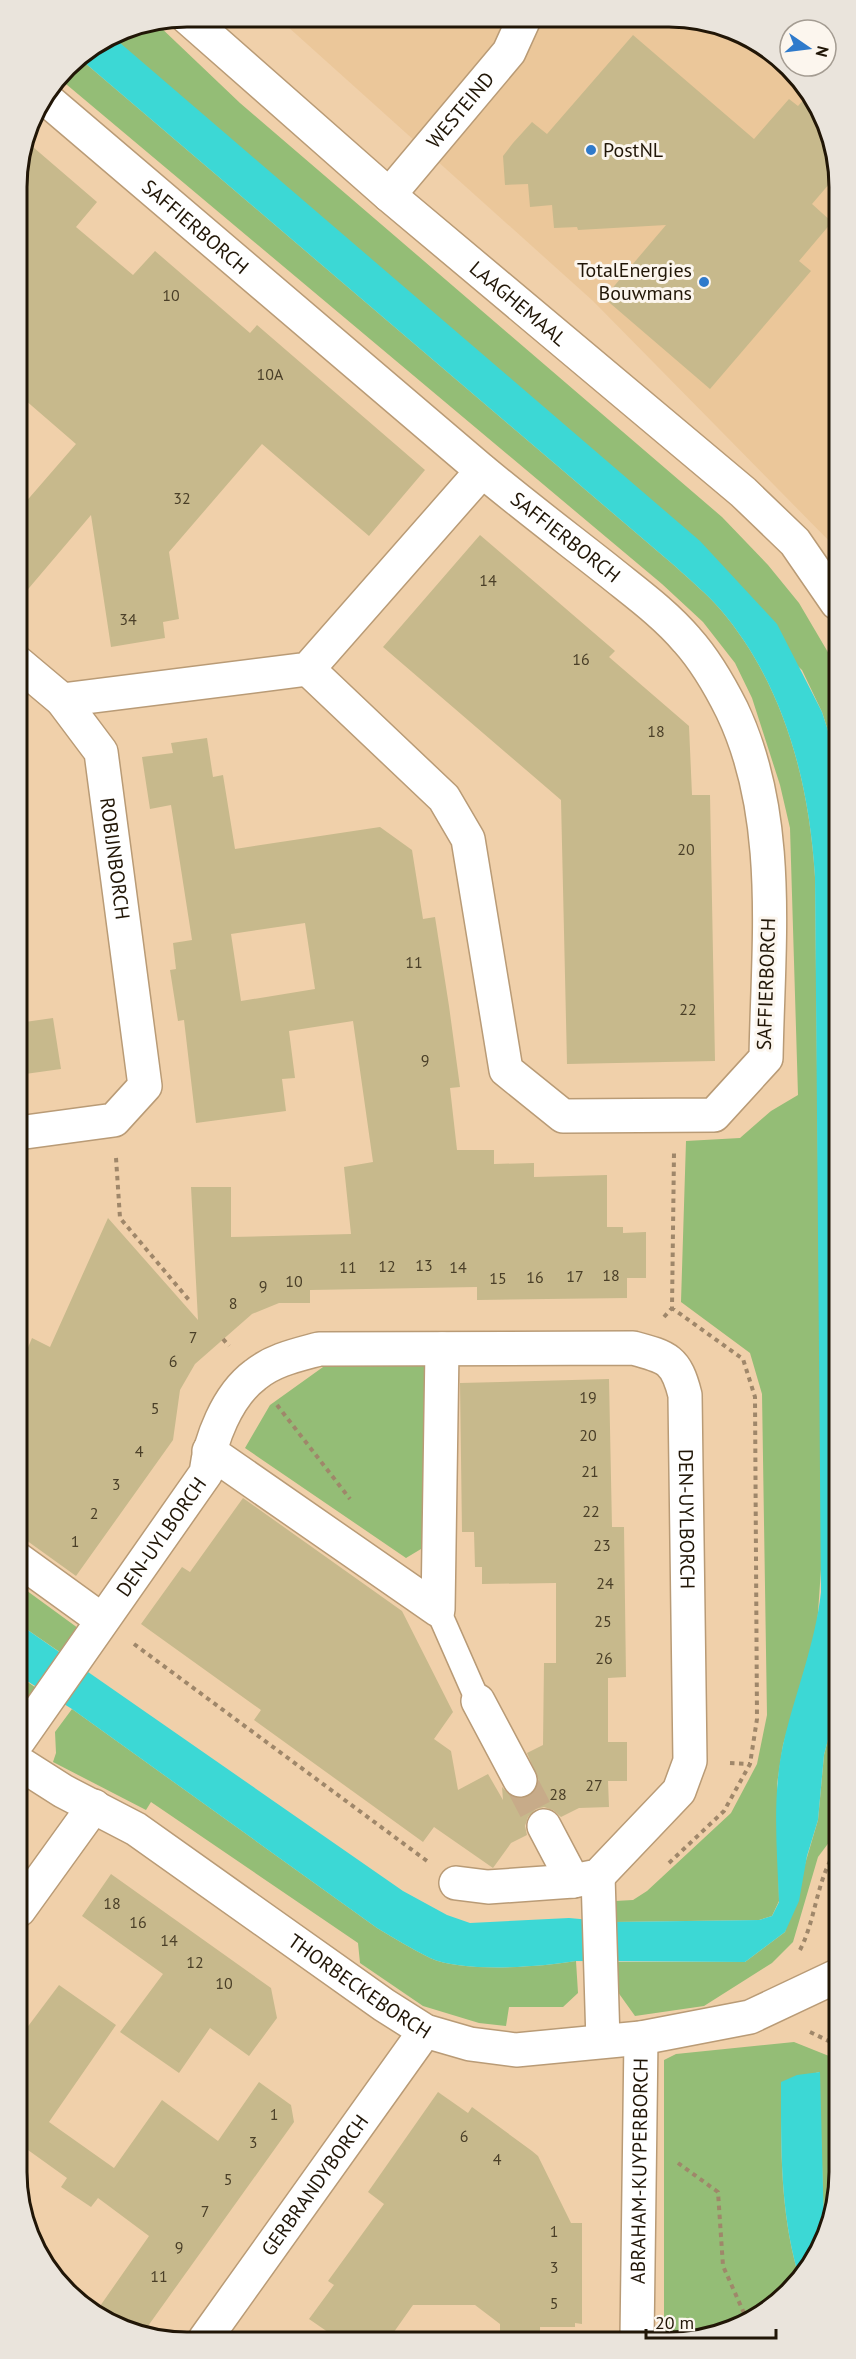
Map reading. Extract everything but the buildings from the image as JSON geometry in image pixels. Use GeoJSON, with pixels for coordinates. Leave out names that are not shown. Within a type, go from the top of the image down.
{"type":"FeatureCollection","features":[{"type":"Feature","properties":{"kind":"street","name":"LAAGHEMAAL"},"geometry":{"type":"LineString","coordinates":[[198,27],[389,195],[743,492],[795,542],[829,591]]}},
{"type":"Feature","properties":{"kind":"street","name":"WESTEIND"},"geometry":{"type":"LineString","coordinates":[[389,195],[509,52],[520,27]]}},
{"type":"Feature","properties":{"kind":"street","name":"SAFFIERBORCH"},"geometry":{"type":"LineString","coordinates":[[51,103],[482,471],[647,602],[687,640],[715,679],[733,712],[747,748],[759,791],[769,882],[766,1058],[714,1115],[563,1116],[506,1070],[468,839],[444,798],[308,669]]}},
{"type":"Feature","properties":{"kind":"street"},"geometry":{"type":"LineString","coordinates":[[62,700],[308,669],[482,471]]}},
{"type":"Feature","properties":{"kind":"street","name":"ROBIJNBORCH"},"geometry":{"type":"LineString","coordinates":[[27,671],[62,700],[101,752],[144,1086],[114,1120]]}},
{"type":"Feature","properties":{"kind":"street"},"geometry":{"type":"LineString","coordinates":[[27,1132],[114,1120]]}},
{"type":"Feature","properties":{"kind":"street","name":"DEN-UYLBORCH"},"geometry":{"type":"LineString","coordinates":[[27,1728],[206,1473],[209,1451],[226,1411],[254,1376],[286,1358],[319,1349],[633,1348],[665,1356],[680,1372],[685,1395],[690,1761],[679,1791],[590,1888]]}},
{"type":"Feature","properties":{"kind":"street"},"geometry":{"type":"LineString","coordinates":[[438,1610],[442,1349]]}},
{"type":"Feature","properties":{"kind":"street","name":"DEN-UYLBORCH"},"geometry":{"type":"LineString","coordinates":[[209,1451],[438,1610]]}},
{"type":"Feature","properties":{"kind":"street"},"geometry":{"type":"LineString","coordinates":[[27,1566],[102,1620]]}},
{"type":"Feature","properties":{"kind":"street"},"geometry":{"type":"LineString","coordinates":[[478,1701],[520,1780]]}},
{"type":"Feature","properties":{"kind":"street","name":"THORBECKEBORCH"},"geometry":{"type":"LineString","coordinates":[[27,1768],[136,1829],[384,2005],[425,2031],[470,2044],[516,2050],[641,2038],[750,2017],[829,1980]]}},
{"type":"Feature","properties":{"kind":"street"},"geometry":{"type":"LineString","coordinates":[[27,1900],[94,1806]]}},
{"type":"Feature","properties":{"kind":"street"},"geometry":{"type":"LineString","coordinates":[[544,1826],[590,1888],[601,1982],[603,2041]]}},
{"type":"Feature","properties":{"kind":"street"},"geometry":{"type":"LineString","coordinates":[[456,1883],[488,1887],[590,1888]]}},
{"type":"Feature","properties":{"kind":"street","name":"GERBRANDYBORCH"},"geometry":{"type":"LineString","coordinates":[[210,2332],[425,2031]]}},
{"type":"Feature","properties":{"kind":"street","name":"ABRAHAM-KUYPERBORCH"},"geometry":{"type":"LineString","coordinates":[[638,2332],[641,2038]]}},
{"type":"Feature","properties":{"kind":"lane"},"geometry":{"type":"LineString","coordinates":[[438,1610],[478,1701]]}},
{"type":"Feature","properties":{"kind":"path"},"geometry":{"type":"LineString","coordinates":[[633,1348],[672,1308],[674,1117]]}},
{"type":"Feature","properties":{"kind":"path"},"geometry":{"type":"LineString","coordinates":[[114,1120],[120,1218],[189,1300]]}},
{"type":"Feature","properties":{"kind":"path"},"geometry":{"type":"LineString","coordinates":[[254,1376],[357,1507]]}},
{"type":"Feature","properties":{"kind":"path"},"geometry":{"type":"LineString","coordinates":[[102,1620],[456,1883]]}},
{"type":"Feature","properties":{"kind":"path"},"geometry":{"type":"LineString","coordinates":[[797,1954],[810,1926],[829,1864]]}},
{"type":"Feature","properties":{"kind":"path"},"geometry":{"type":"LineString","coordinates":[[639,2134],[718,2192],[723,2266],[744,2313]]}},
{"type":"Feature","properties":{"kind":"shaded area"},"geometry":{"type":"Polygon","coordinates":[[[288,27],[690,28],[710,32],[749,48],[778,70],[778,78],[786,78],[808,107],[826,156],[829,177],[829,541],[593,301],[288,27]]]}},
{"type":"Feature","properties":{"kind":"green space"},"geometry":{"type":"Polygon","coordinates":[[[162,29],[240,103],[722,517],[768,565],[799,603],[829,654],[829,734],[822,712],[802,670],[119,42],[162,29]]]}},
{"type":"Feature","properties":{"kind":"green space"},"geometry":{"type":"Polygon","coordinates":[[[86,64],[676,567],[720,609],[742,638],[777,701],[789,735],[807,805],[815,877],[822,1555],[817,1627],[783,1745],[777,1784],[779,1901],[772,1916],[759,1920],[613,1922],[615,1901],[633,1900],[647,1891],[731,1813],[757,1764],[767,1715],[762,1394],[750,1353],[681,1302],[686,1141],[740,1138],[771,1111],[798,1095],[790,828],[780,785],[752,698],[735,663],[703,622],[662,584],[66,84],[67,82],[86,64]]]}},
{"type":"Feature","properties":{"kind":"green space"},"geometry":{"type":"Polygon","coordinates":[[[443,1349],[441,1537],[406,1558],[245,1448],[270,1405],[337,1357],[443,1349]]]}},
{"type":"Feature","properties":{"kind":"green space"},"geometry":{"type":"Polygon","coordinates":[[[27,1591],[82,1631],[67,1657],[27,1630],[27,1591]]]}},
{"type":"Feature","properties":{"kind":"green space"},"geometry":{"type":"Polygon","coordinates":[[[27,1682],[42,1692],[27,1706],[27,1682]]]}},
{"type":"Feature","properties":{"kind":"green space"},"geometry":{"type":"Polygon","coordinates":[[[72,1709],[377,1928],[410,1947],[430,1958],[462,1966],[523,1967],[576,1961],[578,1993],[563,2007],[509,2007],[506,2026],[479,2023],[423,2006],[360,1963],[358,1943],[151,1802],[146,1810],[53,1762],[56,1753],[55,1732],[72,1709]]]}},
{"type":"Feature","properties":{"kind":"green space"},"geometry":{"type":"Polygon","coordinates":[[[829,1736],[829,1842],[818,1857],[793,1942],[772,1963],[704,2006],[635,2016],[615,1988],[615,1962],[745,1962],[785,1932],[818,1820],[824,1755],[829,1736]]]}},
{"type":"Feature","properties":{"kind":"green space"},"geometry":{"type":"Polygon","coordinates":[[[794,2042],[829,2056],[829,2182],[824,2211],[819,2072],[781,2083],[785,2207],[797,2268],[774,2292],[749,2311],[710,2327],[690,2331],[664,2332],[664,2060],[676,2054],[794,2042]]]}},
{"type":"Feature","properties":{"kind":"water"},"geometry":{"type":"Polygon","coordinates":[[[119,42],[700,541],[777,624],[822,712],[829,734],[829,1736],[824,1755],[818,1820],[807,1856],[799,1901],[785,1932],[745,1962],[576,1961],[523,1967],[462,1966],[430,1958],[377,1928],[72,1709],[27,1681],[27,1630],[403,1891],[447,1915],[470,1923],[569,1918],[613,1922],[759,1920],[772,1916],[779,1902],[776,1823],[780,1764],[814,1631],[821,1592],[815,877],[807,805],[789,735],[777,701],[742,638],[720,609],[676,567],[86,64],[119,42]]]}},
{"type":"Feature","properties":{"kind":"water"},"geometry":{"type":"Polygon","coordinates":[[[820,2072],[824,2211],[817,2233],[797,2268],[785,2207],[781,2082],[797,2075],[820,2072]]]}},
{"type":"Feature","properties":{"kind":"tunnel"},"geometry":{"type":"LineString","coordinates":[[520,1780],[544,1826]]}},
{"type":"Feature","properties":{"kind":"place","name":"PostNL"},"geometry":{"type":"Point","coordinates":[591,150]}},
{"type":"Feature","properties":{"kind":"place","name":"TotalEnergies Bouwmans"},"geometry":{"type":"Point","coordinates":[704,282]}}]}
